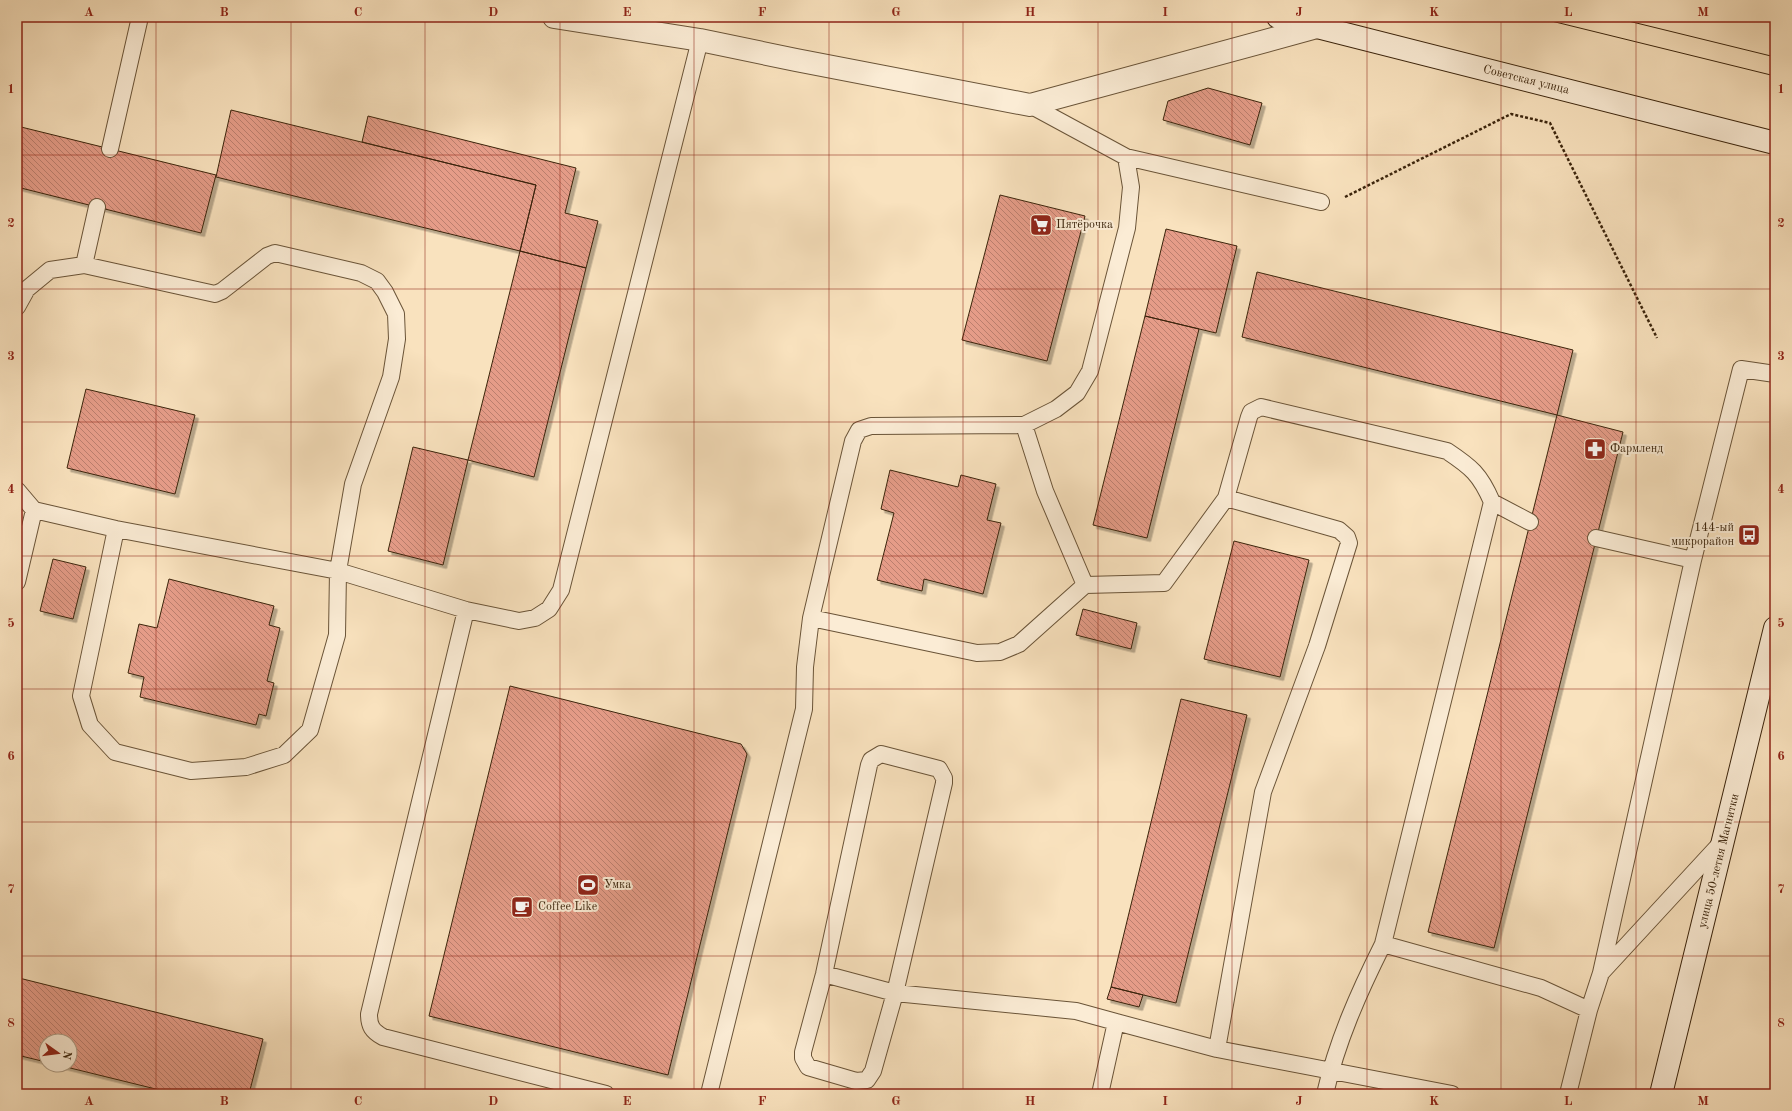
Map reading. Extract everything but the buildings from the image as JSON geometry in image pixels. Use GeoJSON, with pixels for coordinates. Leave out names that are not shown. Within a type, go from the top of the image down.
{"type":"FeatureCollection","features":[{"type":"Feature","properties":{"kind":"main road"},"geometry":{"type":"LineString","coordinates":[[554,17],[700,40],[1030,105],[1317,27]]}},
{"type":"Feature","properties":{"kind":"main road","name":"Советская улица"},"geometry":{"type":"LineString","coordinates":[[1278,17],[1775,142]]}},
{"type":"Feature","properties":{"kind":"main road","name":"улица 50-летия Магнитки"},"geometry":{"type":"LineString","coordinates":[[1661,1094],[1775,628]]}},
{"type":"Feature","properties":{"kind":"lane"},"geometry":{"type":"LineString","coordinates":[[110,149],[140,17]]}},
{"type":"Feature","properties":{"kind":"lane"},"geometry":{"type":"LineString","coordinates":[[17,490],[34,510],[116,529],[338,571],[466,610],[519,621],[535,618],[548,609],[562,590],[700,40]]}},
{"type":"Feature","properties":{"kind":"lane"},"geometry":{"type":"LineString","coordinates":[[1030,105],[1126,157],[1321,202]]}},
{"type":"Feature","properties":{"kind":"lane"},"geometry":{"type":"LineString","coordinates":[[709,1094],[804,708],[805,667],[810,618],[853,441],[859,430],[871,426],[1024,425],[1056,409],[1077,393],[1090,371],[1127,228],[1131,187],[1126,157]]}},
{"type":"Feature","properties":{"kind":"lane"},"geometry":{"type":"LineString","coordinates":[[84,265],[97,207]]}},
{"type":"Feature","properties":{"kind":"lane"},"geometry":{"type":"LineString","coordinates":[[17,307],[27,289],[50,270],[84,265],[215,294],[222,291],[267,256],[275,253],[361,273],[377,281],[385,292],[396,314],[397,339],[390,377],[353,484],[338,571],[337,635],[310,730],[284,754],[246,767],[191,771],[115,752],[90,725],[81,696],[116,529]]}},
{"type":"Feature","properties":{"kind":"lane"},"geometry":{"type":"LineString","coordinates":[[1568,1094],[1589,1010],[1601,973],[1693,560],[1742,369],[1775,374]]}},
{"type":"Feature","properties":{"kind":"lane"},"geometry":{"type":"LineString","coordinates":[[810,618],[977,653],[1000,652],[1019,644],[1085,585],[1164,583],[1226,498],[1249,417],[1251,412],[1261,407],[1447,451],[1469,466],[1484,482],[1492,502],[1383,944],[1357,996],[1330,1070],[1324,1094]]}},
{"type":"Feature","properties":{"kind":"lane"},"geometry":{"type":"LineString","coordinates":[[1024,425],[1045,491],[1085,585]]}},
{"type":"Feature","properties":{"kind":"lane"},"geometry":{"type":"LineString","coordinates":[[1217,1049],[1263,792],[1317,646],[1349,543],[1348,537],[1339,530],[1226,498]]}},
{"type":"Feature","properties":{"kind":"lane"},"geometry":{"type":"LineString","coordinates":[[1492,502],[1530,522]]}},
{"type":"Feature","properties":{"kind":"lane"},"geometry":{"type":"LineString","coordinates":[[17,582],[34,510]]}},
{"type":"Feature","properties":{"kind":"lane"},"geometry":{"type":"LineString","coordinates":[[1596,538],[1693,560]]}},
{"type":"Feature","properties":{"kind":"lane"},"geometry":{"type":"LineString","coordinates":[[466,610],[369,1014],[371,1028],[383,1036],[606,1094]]}},
{"type":"Feature","properties":{"kind":"lane"},"geometry":{"type":"LineString","coordinates":[[881,754],[886,754],[933,767],[942,773],[944,784],[895,993],[871,1076],[867,1080],[856,1081],[813,1070],[805,1063],[803,1052],[824,974],[871,760],[881,754]]}},
{"type":"Feature","properties":{"kind":"lane"},"geometry":{"type":"LineString","coordinates":[[1601,973],[1724,840]]}},
{"type":"Feature","properties":{"kind":"lane"},"geometry":{"type":"LineString","coordinates":[[1383,944],[1541,988],[1589,1010]]}},
{"type":"Feature","properties":{"kind":"lane"},"geometry":{"type":"LineString","coordinates":[[824,974],[895,993],[1076,1011],[1217,1049],[1452,1094]]}},
{"type":"Feature","properties":{"kind":"lane"},"geometry":{"type":"LineString","coordinates":[[1100,1094],[1116,1022]]}},
{"type":"Feature","properties":{"kind":"path"},"geometry":{"type":"LineString","coordinates":[[1321,202],[1340,200],[1511,114],[1550,123],[1657,338]]}},
{"type":"Feature","properties":{"kind":"tram line"},"geometry":{"type":"LineString","coordinates":[[1535,17],[1775,76]]}},
{"type":"Feature","properties":{"kind":"tram line"},"geometry":{"type":"LineString","coordinates":[[1612,17],[1775,57]]}},
{"type":"Feature","properties":{"kind":"place","name":"Пятёрочка"},"geometry":{"type":"Point","coordinates":[1041,225]}},
{"type":"Feature","properties":{"kind":"place","name":"Фармленд"},"geometry":{"type":"Point","coordinates":[1595,449]}},
{"type":"Feature","properties":{"kind":"place","name":"144-ый микрорайон"},"geometry":{"type":"Point","coordinates":[1749,535]}},
{"type":"Feature","properties":{"kind":"place","name":"Умка"},"geometry":{"type":"Point","coordinates":[588,885]}},
{"type":"Feature","properties":{"kind":"place","name":"Coffee Like"},"geometry":{"type":"Point","coordinates":[522,907]}}]}
